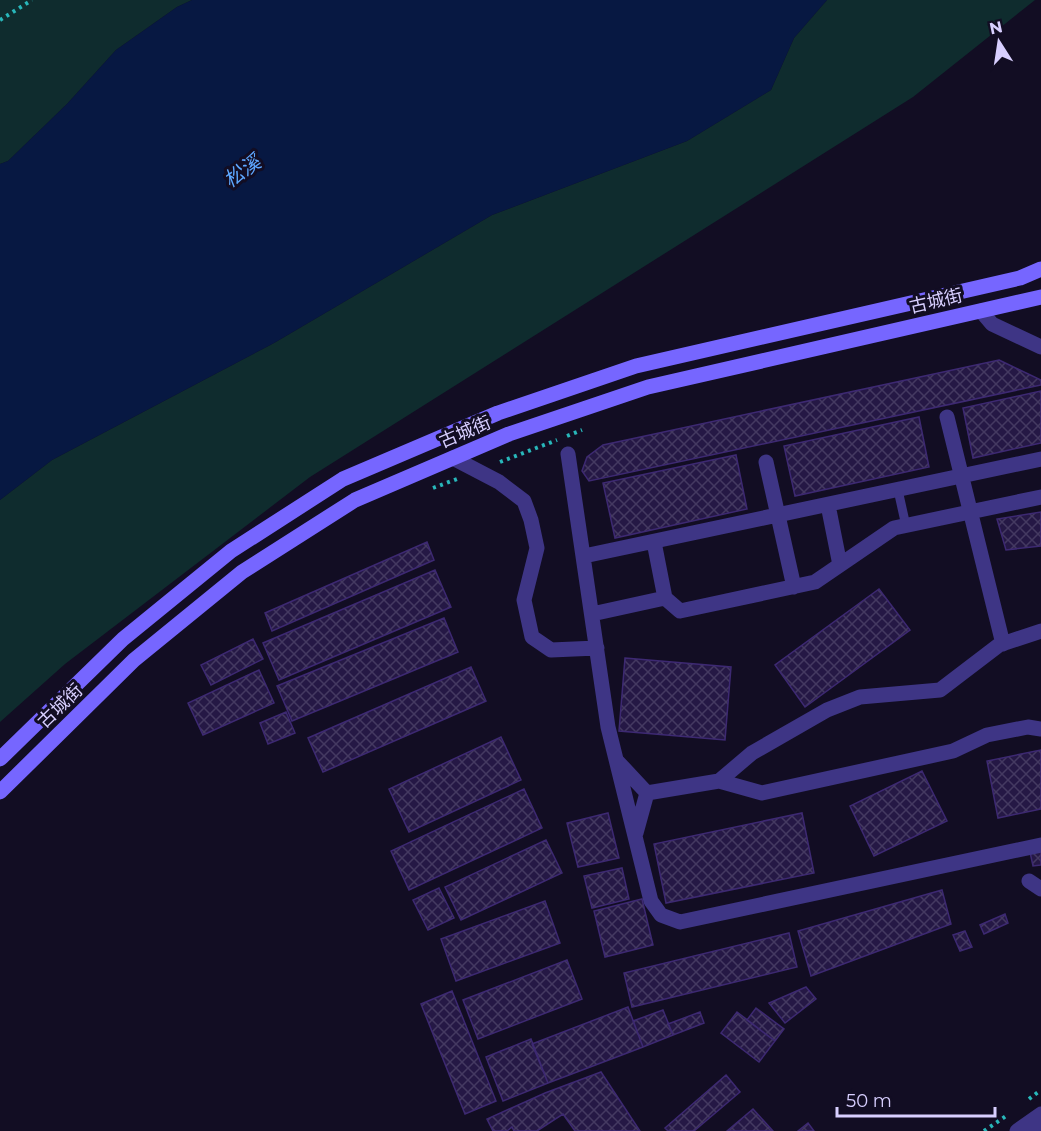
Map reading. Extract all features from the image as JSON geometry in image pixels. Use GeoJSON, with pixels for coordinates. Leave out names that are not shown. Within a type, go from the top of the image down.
{"type":"FeatureCollection","features":[{"type":"Feature","properties":{"kind":"main road","name":"古城街"},"geometry":{"type":"LineString","coordinates":[[0,759],[123,639],[231,551],[343,479],[498,413],[636,366],[1020,278],[1041,269]]}},
{"type":"Feature","properties":{"kind":"main road","name":"古城街"},"geometry":{"type":"LineString","coordinates":[[0,792],[134,660],[242,572],[355,500],[509,434],[648,387],[1041,297]]}},
{"type":"Feature","properties":{"kind":"street"},"geometry":{"type":"LineString","coordinates":[[981,311],[992,324],[1041,347]]}},
{"type":"Feature","properties":{"kind":"street"},"geometry":{"type":"LineString","coordinates":[[947,417],[1003,644]]}},
{"type":"Feature","properties":{"kind":"street"},"geometry":{"type":"LineString","coordinates":[[568,454],[608,727],[651,901],[661,915],[680,922],[1041,845]]}},
{"type":"Feature","properties":{"kind":"street"},"geometry":{"type":"LineString","coordinates":[[453,458],[499,482],[524,501],[537,548],[524,600],[532,637],[551,650],[597,648]]}},
{"type":"Feature","properties":{"kind":"street"},"geometry":{"type":"LineString","coordinates":[[584,556],[1041,459]]}},
{"type":"Feature","properties":{"kind":"street"},"geometry":{"type":"LineString","coordinates":[[766,462],[794,586]]}},
{"type":"Feature","properties":{"kind":"street"},"geometry":{"type":"LineString","coordinates":[[654,542],[665,598],[680,611],[815,582],[894,528],[1041,497]]}},
{"type":"Feature","properties":{"kind":"street"},"geometry":{"type":"LineString","coordinates":[[828,505],[840,565]]}},
{"type":"Feature","properties":{"kind":"street"},"geometry":{"type":"LineString","coordinates":[[592,614],[665,598]]}},
{"type":"Feature","properties":{"kind":"street"},"geometry":{"type":"LineString","coordinates":[[719,781],[752,753],[826,710],[860,697],[940,690],[1003,644],[1041,631]]}},
{"type":"Feature","properties":{"kind":"street"},"geometry":{"type":"LineString","coordinates":[[646,793],[719,781],[762,792],[953,751],[987,735],[1028,727],[1041,729]]}},
{"type":"Feature","properties":{"kind":"street"},"geometry":{"type":"LineString","coordinates":[[616,761],[646,793]]}},
{"type":"Feature","properties":{"kind":"street"},"geometry":{"type":"LineString","coordinates":[[635,836],[646,793]]}},
{"type":"Feature","properties":{"kind":"street"},"geometry":{"type":"LineString","coordinates":[[1017,1131],[1041,1114]]}},
{"type":"Feature","properties":{"kind":"street"},"geometry":{"type":"LineString","coordinates":[[1036,1131],[1041,1127]]}},
{"type":"Feature","properties":{"kind":"lane"},"geometry":{"type":"LineString","coordinates":[[898,490],[906,526]]}},
{"type":"Feature","properties":{"kind":"path"},"geometry":{"type":"LineString","coordinates":[[0,20],[32,0]]}},
{"type":"Feature","properties":{"kind":"path"},"geometry":{"type":"LineString","coordinates":[[424,492],[584,430]]}},
{"type":"Feature","properties":{"kind":"green space"},"geometry":{"type":"Polygon","coordinates":[[[0,0],[192,0],[177,7],[116,50],[67,104],[8,161],[0,164],[0,0]]]}},
{"type":"Feature","properties":{"kind":"green space"},"geometry":{"type":"Polygon","coordinates":[[[827,0],[1035,0],[913,97],[310,477],[65,664],[0,722],[0,500],[52,460],[274,343],[492,215],[687,141],[771,90],[794,38],[827,0]]]}},
{"type":"Feature","properties":{"kind":"water","name":"松溪"},"geometry":{"type":"Polygon","coordinates":[[[192,0],[827,0],[794,38],[771,90],[687,141],[492,215],[274,343],[52,460],[0,500],[0,164],[8,161],[67,104],[116,50],[177,7],[192,0]]]}},
{"type":"Feature","properties":{"kind":"building"},"geometry":{"type":"Polygon","coordinates":[[[999,360],[1041,380],[1041,385],[589,481],[582,471],[587,457],[603,445],[999,360]]]}},
{"type":"Feature","properties":{"kind":"building"},"geometry":{"type":"Polygon","coordinates":[[[1041,391],[1041,443],[973,458],[963,408],[1041,391]]]}},
{"type":"Feature","properties":{"kind":"building"},"geometry":{"type":"Polygon","coordinates":[[[919,417],[929,467],[795,496],[784,446],[919,417]]]}},
{"type":"Feature","properties":{"kind":"building"},"geometry":{"type":"Polygon","coordinates":[[[736,455],[747,509],[615,538],[603,483],[736,455]]]}},
{"type":"Feature","properties":{"kind":"building"},"geometry":{"type":"Polygon","coordinates":[[[1041,512],[1041,546],[1006,550],[997,519],[1041,512]]]}},
{"type":"Feature","properties":{"kind":"building"},"geometry":{"type":"Polygon","coordinates":[[[427,542],[434,560],[272,631],[265,613],[427,542]]]}},
{"type":"Feature","properties":{"kind":"building"},"geometry":{"type":"Polygon","coordinates":[[[435,570],[451,607],[279,680],[263,643],[435,570]]]}},
{"type":"Feature","properties":{"kind":"building"},"geometry":{"type":"Polygon","coordinates":[[[879,589],[910,630],[805,707],[775,665],[879,589]]]}},
{"type":"Feature","properties":{"kind":"building"},"geometry":{"type":"Polygon","coordinates":[[[444,618],[458,652],[292,721],[277,686],[444,618]]]}},
{"type":"Feature","properties":{"kind":"building"},"geometry":{"type":"Polygon","coordinates":[[[253,639],[263,659],[211,685],[201,665],[253,639]]]}},
{"type":"Feature","properties":{"kind":"building"},"geometry":{"type":"Polygon","coordinates":[[[625,658],[731,667],[725,740],[619,731],[625,658]]]}},
{"type":"Feature","properties":{"kind":"building"},"geometry":{"type":"Polygon","coordinates":[[[471,667],[486,701],[323,772],[308,738],[471,667]]]}},
{"type":"Feature","properties":{"kind":"building"},"geometry":{"type":"Polygon","coordinates":[[[259,670],[274,703],[203,735],[188,703],[259,670]]]}},
{"type":"Feature","properties":{"kind":"building"},"geometry":{"type":"Polygon","coordinates":[[[286,712],[295,733],[268,744],[260,723],[286,712]]]}},
{"type":"Feature","properties":{"kind":"building"},"geometry":{"type":"Polygon","coordinates":[[[501,737],[521,780],[409,832],[389,789],[501,737]]]}},
{"type":"Feature","properties":{"kind":"building"},"geometry":{"type":"Polygon","coordinates":[[[1041,750],[1041,809],[998,818],[987,761],[1041,750]]]}},
{"type":"Feature","properties":{"kind":"building"},"geometry":{"type":"Polygon","coordinates":[[[922,771],[947,821],[874,856],[850,806],[922,771]]]}},
{"type":"Feature","properties":{"kind":"building"},"geometry":{"type":"Polygon","coordinates":[[[524,789],[542,828],[409,890],[391,851],[524,789]]]}},
{"type":"Feature","properties":{"kind":"building"},"geometry":{"type":"Polygon","coordinates":[[[608,813],[619,858],[578,867],[567,823],[608,813]]]}},
{"type":"Feature","properties":{"kind":"building"},"geometry":{"type":"Polygon","coordinates":[[[802,813],[814,873],[666,903],[654,844],[802,813]]]}},
{"type":"Feature","properties":{"kind":"building"},"geometry":{"type":"Polygon","coordinates":[[[546,840],[562,873],[461,920],[445,887],[546,840]]]}},
{"type":"Feature","properties":{"kind":"building"},"geometry":{"type":"Polygon","coordinates":[[[1041,850],[1041,865],[1033,866],[1030,852],[1041,850]]]}},
{"type":"Feature","properties":{"kind":"building"},"geometry":{"type":"Polygon","coordinates":[[[622,868],[629,899],[592,908],[584,876],[622,868]]]}},
{"type":"Feature","properties":{"kind":"building"},"geometry":{"type":"Polygon","coordinates":[[[439,888],[454,918],[428,930],[413,900],[439,888]]]}},
{"type":"Feature","properties":{"kind":"building"},"geometry":{"type":"Polygon","coordinates":[[[942,890],[951,924],[811,976],[798,931],[942,890]]]}},
{"type":"Feature","properties":{"kind":"building"},"geometry":{"type":"Polygon","coordinates":[[[642,899],[653,945],[605,957],[594,911],[642,899]]]}},
{"type":"Feature","properties":{"kind":"building"},"geometry":{"type":"Polygon","coordinates":[[[545,901],[560,943],[456,981],[441,939],[545,901]]]}},
{"type":"Feature","properties":{"kind":"building"},"geometry":{"type":"Polygon","coordinates":[[[1005,914],[1008,923],[984,934],[980,925],[1005,914]]]}},
{"type":"Feature","properties":{"kind":"building"},"geometry":{"type":"Polygon","coordinates":[[[965,931],[972,947],[960,951],[953,935],[965,931]]]}},
{"type":"Feature","properties":{"kind":"building"},"geometry":{"type":"Polygon","coordinates":[[[789,933],[797,967],[632,1007],[624,973],[789,933]]]}},
{"type":"Feature","properties":{"kind":"building"},"geometry":{"type":"Polygon","coordinates":[[[567,960],[582,999],[478,1039],[463,1000],[567,960]]]}},
{"type":"Feature","properties":{"kind":"building"},"geometry":{"type":"Polygon","coordinates":[[[806,987],[816,999],[785,1023],[769,1003],[806,987]]]}},
{"type":"Feature","properties":{"kind":"building"},"geometry":{"type":"Polygon","coordinates":[[[452,991],[496,1101],[465,1114],[421,1004],[452,991]]]}},
{"type":"Feature","properties":{"kind":"building"},"geometry":{"type":"Polygon","coordinates":[[[628,1007],[643,1047],[548,1083],[532,1044],[628,1007]]]}},
{"type":"Feature","properties":{"kind":"building"},"geometry":{"type":"Polygon","coordinates":[[[756,1008],[784,1029],[775,1041],[747,1020],[756,1008]]]}},
{"type":"Feature","properties":{"kind":"building"},"geometry":{"type":"Polygon","coordinates":[[[663,1010],[673,1035],[643,1047],[633,1021],[663,1010]]]}},
{"type":"Feature","properties":{"kind":"building"},"geometry":{"type":"Polygon","coordinates":[[[700,1012],[704,1023],[673,1035],[668,1024],[700,1012]]]}},
{"type":"Feature","properties":{"kind":"building"},"geometry":{"type":"Polygon","coordinates":[[[737,1012],[775,1041],[759,1062],[721,1033],[737,1012]]]}},
{"type":"Feature","properties":{"kind":"building"},"geometry":{"type":"Polygon","coordinates":[[[531,1039],[548,1083],[503,1101],[486,1057],[531,1039]]]}},
{"type":"Feature","properties":{"kind":"building"},"geometry":{"type":"Polygon","coordinates":[[[601,1072],[640,1131],[575,1131],[563,1114],[537,1131],[514,1131],[512,1127],[507,1131],[493,1131],[487,1119],[545,1093],[601,1072]]]}},
{"type":"Feature","properties":{"kind":"building"},"geometry":{"type":"Polygon","coordinates":[[[726,1075],[740,1092],[694,1131],[668,1131],[665,1128],[726,1075]]]}},
{"type":"Feature","properties":{"kind":"building"},"geometry":{"type":"Polygon","coordinates":[[[753,1109],[773,1131],[727,1131],[753,1109]]]}},
{"type":"Feature","properties":{"kind":"building"},"geometry":{"type":"Polygon","coordinates":[[[808,1123],[814,1131],[798,1131],[808,1123]]]}}]}
